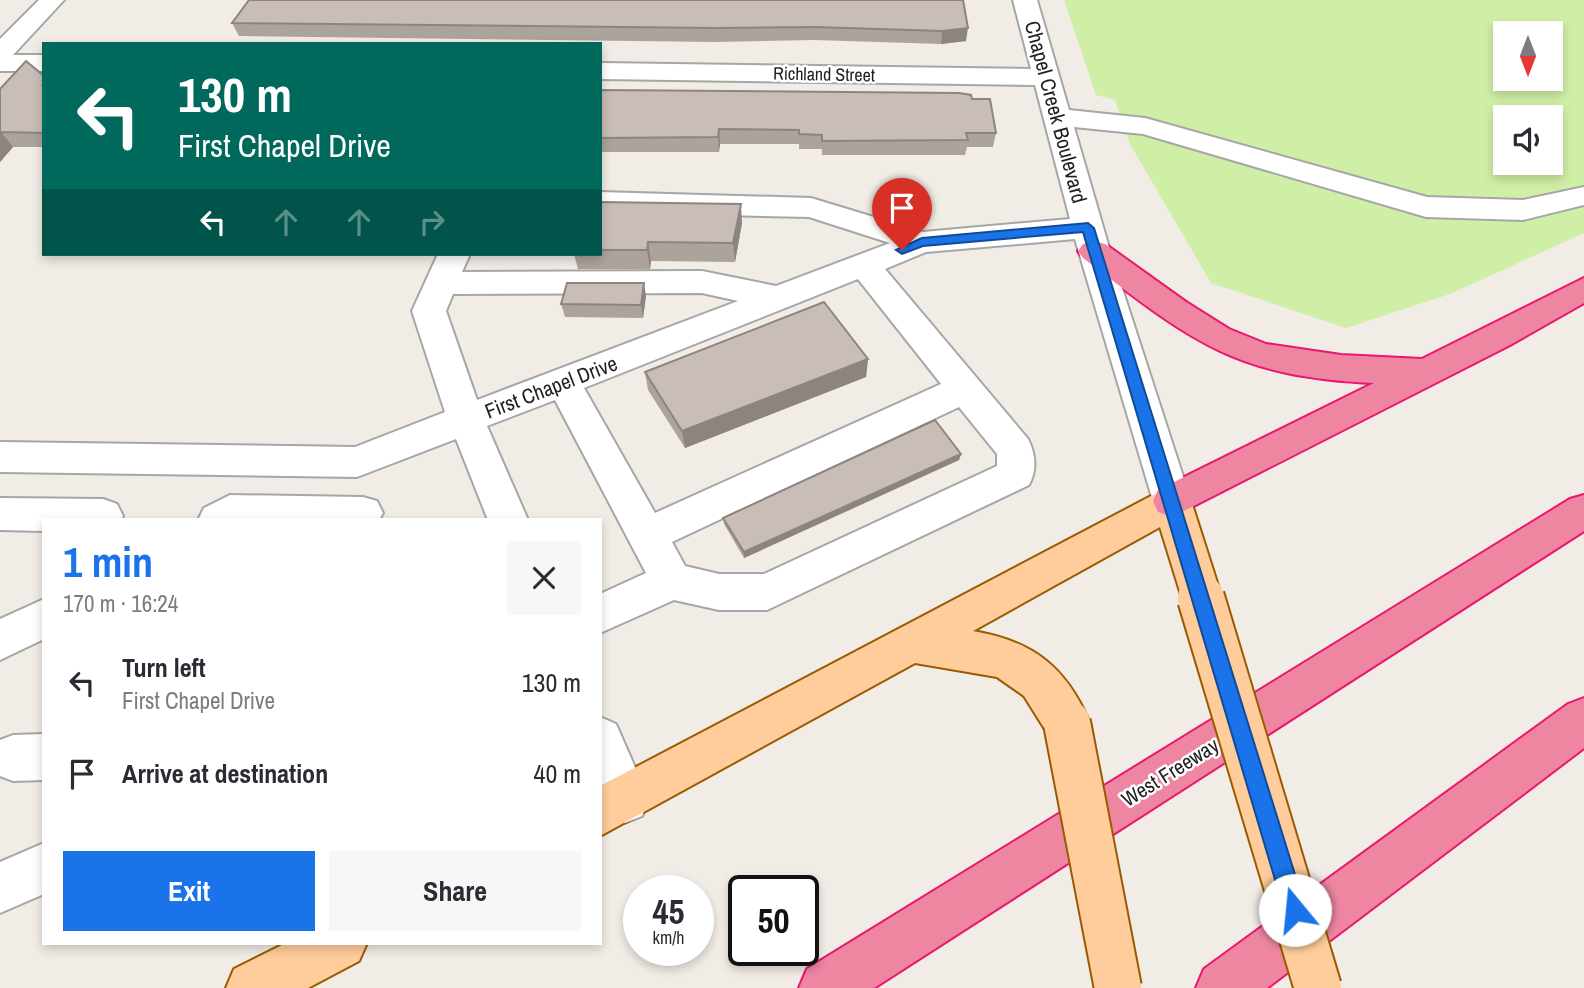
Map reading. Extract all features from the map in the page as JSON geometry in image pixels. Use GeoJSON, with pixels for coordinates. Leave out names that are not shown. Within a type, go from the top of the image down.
{"type":"FeatureCollection","features":[{"type":"Feature","properties":{"kind":"highway"},"geometry":{"type":"LineString","coordinates":[[1091,239],[1203,329],[1261,356],[1330,367],[1424,373]]}},
{"type":"Feature","properties":{"kind":"highway"},"geometry":{"type":"LineString","coordinates":[[1172,501],[1584,289]]}},
{"type":"Feature","properties":{"kind":"highway","name":"West Freeway"},"geometry":{"type":"LineString","coordinates":[[826,988],[1584,511]]}},
{"type":"Feature","properties":{"kind":"highway"},"geometry":{"type":"LineString","coordinates":[[1223,988],[1584,720]]}},
{"type":"Feature","properties":{"kind":"main road","name":"Chapel Creek Boulevard"},"geometry":{"type":"LineString","coordinates":[[1172,501],[1318,988]]}},
{"type":"Feature","properties":{"kind":"main road"},"geometry":{"type":"LineString","coordinates":[[613,806],[1172,501]]}},
{"type":"Feature","properties":{"kind":"main road"},"geometry":{"type":"LineString","coordinates":[[911,643],[979,652],[1014,661],[1042,683],[1067,723],[1118,988]]}},
{"type":"Feature","properties":{"kind":"main road"},"geometry":{"type":"LineString","coordinates":[[253,988],[337,945]]}},
{"type":"Feature","properties":{"kind":"street"},"geometry":{"type":"LineString","coordinates":[[0,54],[52,0]]}},
{"type":"Feature","properties":{"kind":"street","name":"Chapel Creek Boulevard"},"geometry":{"type":"LineString","coordinates":[[1025,0],[1091,239],[1172,501]]}},
{"type":"Feature","properties":{"kind":"street"},"geometry":{"type":"LineString","coordinates":[[0,63],[42,63]]}},
{"type":"Feature","properties":{"kind":"street","name":"Richland Street"},"geometry":{"type":"LineString","coordinates":[[602,71],[1047,77]]}},
{"type":"Feature","properties":{"kind":"street"},"geometry":{"type":"LineString","coordinates":[[1056,117],[1145,125],[1426,206],[1523,210],[1584,196]]}},
{"type":"Feature","properties":{"kind":"street"},"geometry":{"type":"LineString","coordinates":[[602,202],[782,205],[811,208],[922,242]]}},
{"type":"Feature","properties":{"kind":"street"},"geometry":{"type":"LineString","coordinates":[[602,613],[672,581],[719,592],[767,592],[1016,474],[1015,450],[964,389],[847,271],[838,216]]}},
{"type":"Feature","properties":{"kind":"street","name":"First Chapel Drive"},"geometry":{"type":"LineString","coordinates":[[0,457],[358,462],[922,242],[1091,239]]}},
{"type":"Feature","properties":{"kind":"street"},"geometry":{"type":"LineString","coordinates":[[507,518],[466,420],[429,312],[447,268],[702,282],[778,298]]}},
{"type":"Feature","properties":{"kind":"street"},"geometry":{"type":"LineString","coordinates":[[563,382],[672,581]]}},
{"type":"Feature","properties":{"kind":"street"},"geometry":{"type":"LineString","coordinates":[[647,536],[964,389]]}},
{"type":"Feature","properties":{"kind":"street"},"geometry":{"type":"LineString","coordinates":[[0,514],[102,518],[134,459]]}},
{"type":"Feature","properties":{"kind":"street"},"geometry":{"type":"LineString","coordinates":[[221,518],[230,511],[364,516],[358,462]]}},
{"type":"Feature","properties":{"kind":"street"},"geometry":{"type":"LineString","coordinates":[[0,640],[42,619]]}},
{"type":"Feature","properties":{"kind":"street"},"geometry":{"type":"LineString","coordinates":[[602,750],[613,806]]}},
{"type":"Feature","properties":{"kind":"street"},"geometry":{"type":"LineString","coordinates":[[0,888],[42,869]]}},
{"type":"Feature","properties":{"kind":"green space"},"geometry":{"type":"Polygon","coordinates":[[[1064,0],[1584,0],[1584,233],[1450,294],[1346,328],[1211,283],[1130,144],[1115,100],[1096,95],[1064,0]]]}},
{"type":"Feature","properties":{"kind":"building"},"geometry":{"type":"Polygon","coordinates":[[[249,0],[963,0],[968,28],[942,31],[815,27],[232,23],[249,0]]]}},
{"type":"Feature","properties":{"kind":"building"},"geometry":{"type":"Polygon","coordinates":[[[26,61],[42,74],[42,133],[0,134],[0,89],[26,61]]]}},
{"type":"Feature","properties":{"kind":"building"},"geometry":{"type":"Polygon","coordinates":[[[602,90],[959,93],[971,95],[972,99],[990,99],[996,133],[966,133],[968,140],[822,141],[822,135],[799,134],[799,130],[719,129],[718,137],[602,138],[602,90]]]}},
{"type":"Feature","properties":{"kind":"building"},"geometry":{"type":"Polygon","coordinates":[[[602,202],[741,204],[733,243],[648,242],[647,250],[602,250],[602,202]]]}},
{"type":"Feature","properties":{"kind":"building"},"geometry":{"type":"Polygon","coordinates":[[[567,283],[644,283],[641,305],[561,304],[567,283]]]}},
{"type":"Feature","properties":{"kind":"building"},"geometry":{"type":"Polygon","coordinates":[[[824,302],[868,359],[682,431],[645,372],[824,302]]]}},
{"type":"Feature","properties":{"kind":"building"},"geometry":{"type":"Polygon","coordinates":[[[935,420],[961,454],[744,552],[723,518],[935,420]]]}},
{"type":"Feature","properties":{"kind":"route"},"geometry":{"type":"LineString","coordinates":[[902,250],[922,242],[1088,228],[1295,910]]}}]}
